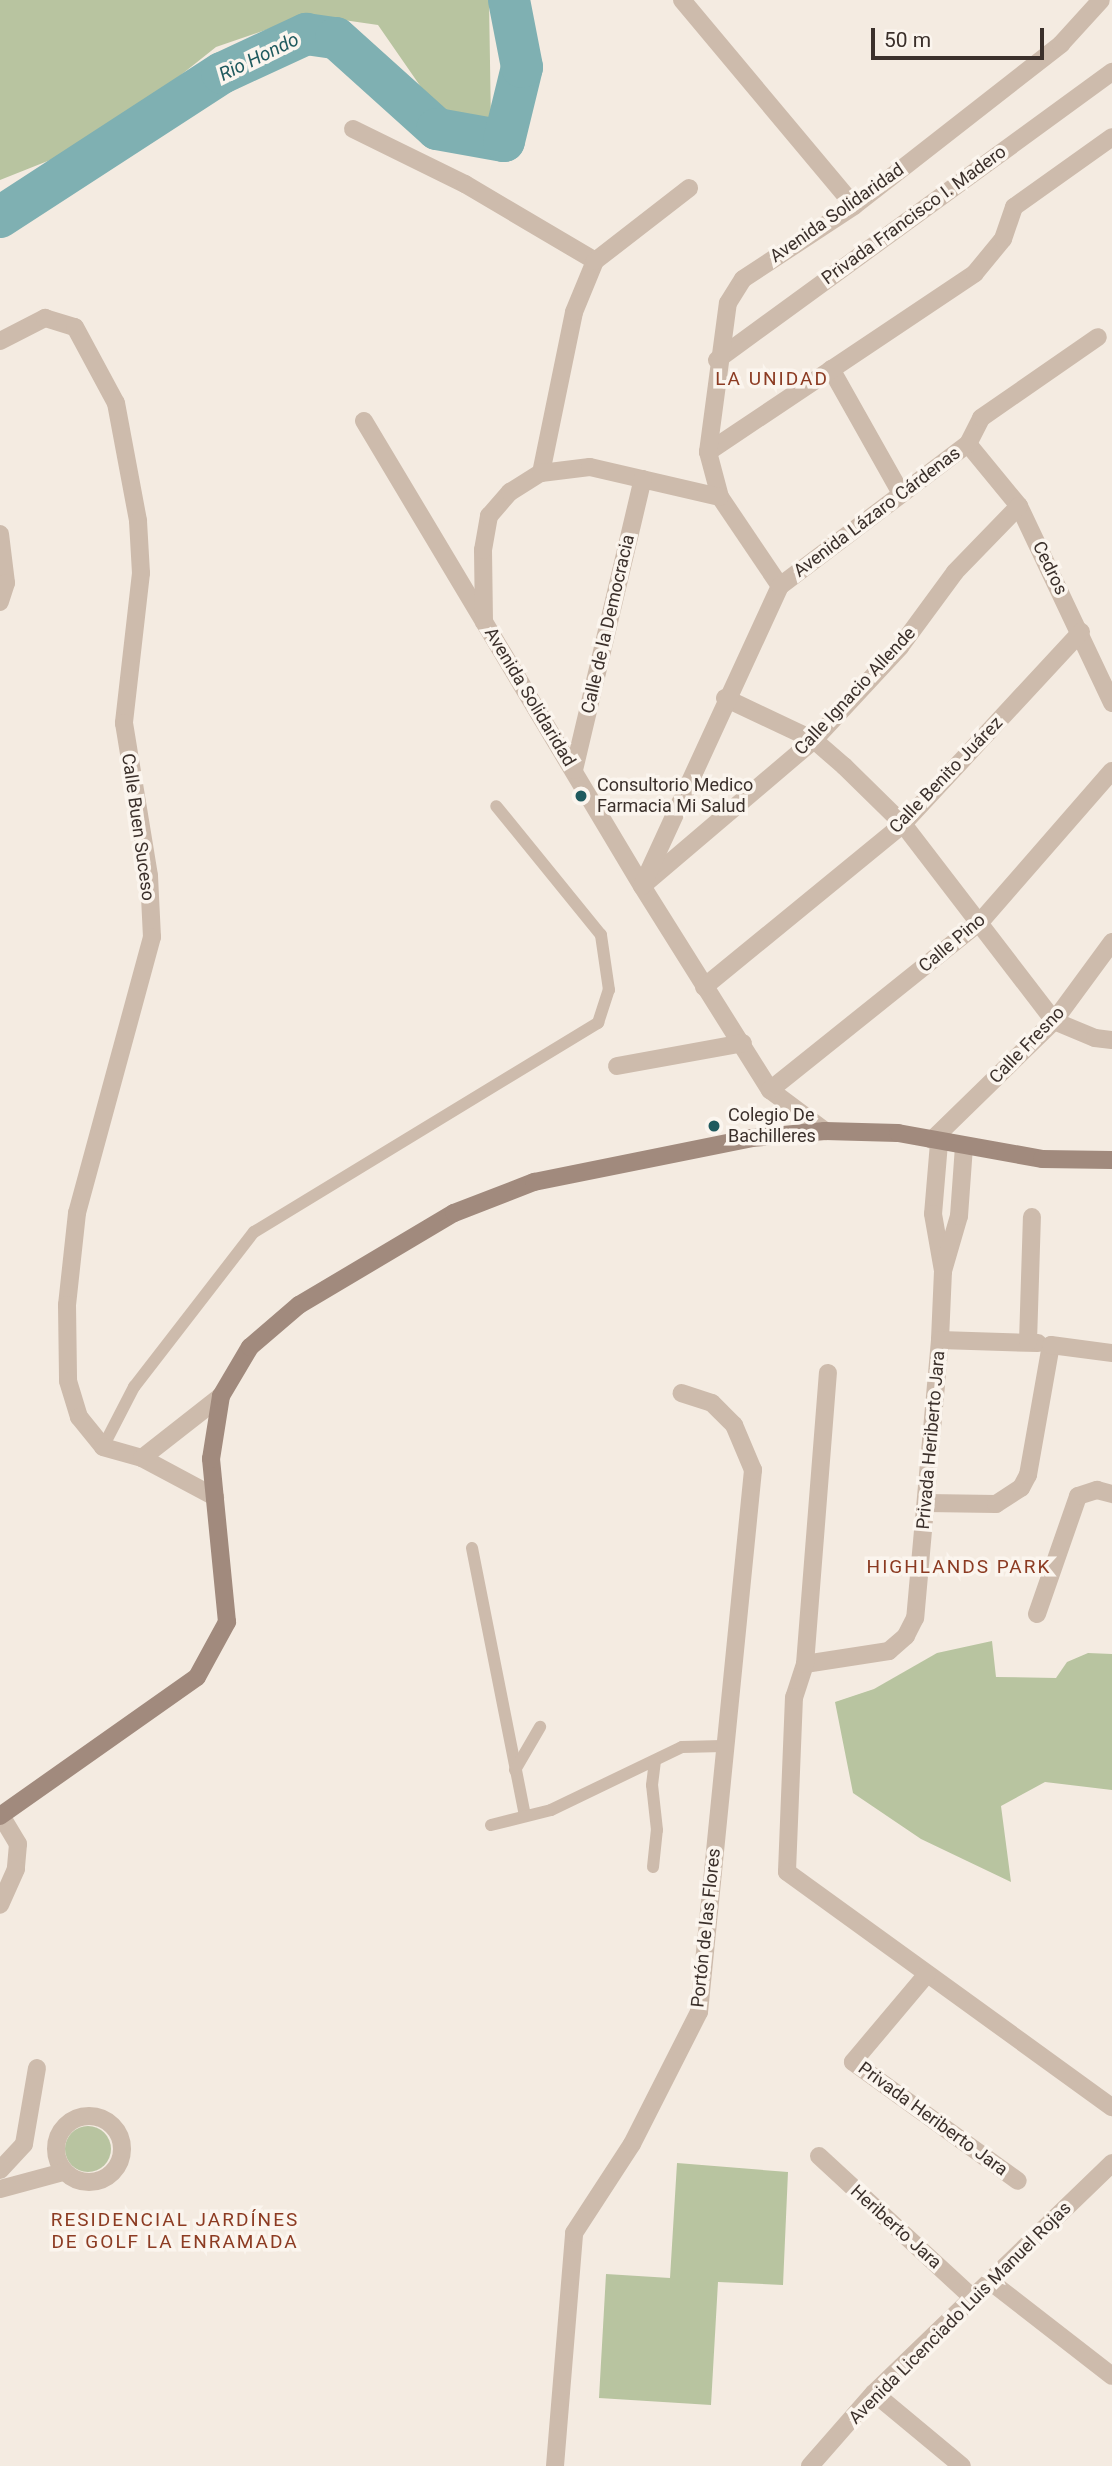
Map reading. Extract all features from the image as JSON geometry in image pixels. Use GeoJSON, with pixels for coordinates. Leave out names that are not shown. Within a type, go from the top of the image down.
{"type":"FeatureCollection","features":[{"type":"Feature","properties":{"kind":"main road"},"geometry":{"type":"LineString","coordinates":[[0,1815],[197,1677],[226,1622],[211,1459],[221,1396],[250,1347],[299,1305],[454,1213],[534,1182],[752,1138],[825,1130],[898,1133],[936,1142],[1042,1159],[1112,1160]]}},
{"type":"Feature","properties":{"kind":"street"},"geometry":{"type":"LineString","coordinates":[[682,0],[854,206]]}},
{"type":"Feature","properties":{"kind":"street","name":"Avenida Solidaridad"},"geometry":{"type":"LineString","coordinates":[[780,586],[720,497],[708,452],[717,360],[727,303],[743,279],[854,206],[1061,44],[1101,0]]}},
{"type":"Feature","properties":{"kind":"street","name":"Privada Francisco I. Madero"},"geometry":{"type":"LineString","coordinates":[[717,360],[1112,72]]}},
{"type":"Feature","properties":{"kind":"street"},"geometry":{"type":"LineString","coordinates":[[353,129],[465,184],[595,261]]}},
{"type":"Feature","properties":{"kind":"street"},"geometry":{"type":"LineString","coordinates":[[708,452],[975,273],[1003,239],[1014,207],[1112,137]]}},
{"type":"Feature","properties":{"kind":"street"},"geometry":{"type":"LineString","coordinates":[[541,473],[566,345],[595,261],[689,188]]}},
{"type":"Feature","properties":{"kind":"street","name":"Calle Buen Suceso"},"geometry":{"type":"LineString","coordinates":[[0,341],[45,318],[75,327],[117,403],[138,522],[141,573],[124,723],[149,876],[152,937],[77,1213],[66,1304],[68,1381],[79,1417],[103,1447]]}},
{"type":"Feature","properties":{"kind":"street","name":"Avenida Lázaro Cárdenas"},"geometry":{"type":"LineString","coordinates":[[642,886],[725,698],[780,586],[968,444],[981,418],[1098,337]]}},
{"type":"Feature","properties":{"kind":"street"},"geometry":{"type":"LineString","coordinates":[[831,369],[901,493]]}},
{"type":"Feature","properties":{"kind":"street"},"geometry":{"type":"LineString","coordinates":[[364,421],[484,622]]}},
{"type":"Feature","properties":{"kind":"street","name":"Cedros"},"geometry":{"type":"LineString","coordinates":[[968,444],[1019,506],[1081,632],[1112,703]]}},
{"type":"Feature","properties":{"kind":"street","name":"Avenida Solidaridad"},"geometry":{"type":"LineString","coordinates":[[720,497],[590,467],[541,473],[510,492],[489,516],[483,550],[484,622],[642,886],[743,1043],[770,1090],[825,1130]]}},
{"type":"Feature","properties":{"kind":"street","name":"Calle de la Democracia"},"geometry":{"type":"LineString","coordinates":[[574,770],[643,479]]}},
{"type":"Feature","properties":{"kind":"street","name":"Calle Ignacio Allende"},"geometry":{"type":"LineString","coordinates":[[642,886],[814,740],[900,647],[955,572],[1019,506]]}},
{"type":"Feature","properties":{"kind":"street"},"geometry":{"type":"LineString","coordinates":[[0,534],[3,584],[0,602]]}},
{"type":"Feature","properties":{"kind":"street","name":"Calle Benito Juárez"},"geometry":{"type":"LineString","coordinates":[[704,986],[903,824],[1081,632]]}},
{"type":"Feature","properties":{"kind":"street"},"geometry":{"type":"LineString","coordinates":[[725,698],[814,740],[903,824],[981,921],[1054,1021],[1095,1038],[1112,1040]]}},
{"type":"Feature","properties":{"kind":"street","name":"Calle Pino"},"geometry":{"type":"LineString","coordinates":[[770,1090],[981,921],[1112,771]]}},
{"type":"Feature","properties":{"kind":"street","name":"Calle Fresno"},"geometry":{"type":"LineString","coordinates":[[936,1142],[1054,1021],[1112,942]]}},
{"type":"Feature","properties":{"kind":"street"},"geometry":{"type":"LineString","coordinates":[[618,1066],[743,1043]]}},
{"type":"Feature","properties":{"kind":"street","name":"Privada Heriberto Jara"},"geometry":{"type":"LineString","coordinates":[[805,1664],[889,1651],[906,1636],[915,1618],[940,1340],[943,1271],[933,1214],[936,1142]]}},
{"type":"Feature","properties":{"kind":"street","name":"Privada Heriberto Jara"},"geometry":{"type":"LineString","coordinates":[[943,1271],[958,1216],[964,1147]]}},
{"type":"Feature","properties":{"kind":"street"},"geometry":{"type":"LineString","coordinates":[[1028,1342],[1032,1217]]}},
{"type":"Feature","properties":{"kind":"street"},"geometry":{"type":"LineString","coordinates":[[940,1340],[1028,1342],[1112,1353]]}},
{"type":"Feature","properties":{"kind":"street"},"geometry":{"type":"LineString","coordinates":[[927,1503],[996,1504],[1021,1489],[1028,1475],[1051,1345]]}},
{"type":"Feature","properties":{"kind":"street"},"geometry":{"type":"LineString","coordinates":[[828,1373],[805,1664],[794,1697],[787,1872],[1112,2107]]}},
{"type":"Feature","properties":{"kind":"street","name":"Portón de las Flores"},"geometry":{"type":"LineString","coordinates":[[555,2466],[575,2233],[632,2144],[699,2012],[723,1746],[753,1470],[734,1426],[712,1403],[682,1393]]}},
{"type":"Feature","properties":{"kind":"street"},"geometry":{"type":"LineString","coordinates":[[142,1458],[221,1396]]}},
{"type":"Feature","properties":{"kind":"street"},"geometry":{"type":"LineString","coordinates":[[103,1447],[142,1458],[215,1497]]}},
{"type":"Feature","properties":{"kind":"street"},"geometry":{"type":"LineString","coordinates":[[1037,1614],[1078,1496],[1097,1490],[1112,1493]]}},
{"type":"Feature","properties":{"kind":"street"},"geometry":{"type":"LineString","coordinates":[[0,1815],[18,1844],[16,1869],[0,1905]]}},
{"type":"Feature","properties":{"kind":"street","name":"Privada Heriberto Jara"},"geometry":{"type":"LineString","coordinates":[[927,1973],[853,2062],[1018,2181]]}},
{"type":"Feature","properties":{"kind":"street"},"geometry":{"type":"LineString","coordinates":[[0,2170],[24,2144],[37,2068]]}},
{"type":"Feature","properties":{"kind":"street","name":"Heriberto Jara"},"geometry":{"type":"LineString","coordinates":[[819,2156],[974,2298]]}},
{"type":"Feature","properties":{"kind":"street","name":"Avenida Licenciado Luis Manuel Rojas"},"geometry":{"type":"LineString","coordinates":[[810,2466],[874,2393],[1112,2163]]}},
{"type":"Feature","properties":{"kind":"street"},"geometry":{"type":"LineString","coordinates":[[0,2189],[63,2172]]}},
{"type":"Feature","properties":{"kind":"street"},"geometry":{"type":"LineString","coordinates":[[991,2281],[1112,2376]]}},
{"type":"Feature","properties":{"kind":"street"},"geometry":{"type":"LineString","coordinates":[[874,2393],[962,2466]]}},
{"type":"Feature","properties":{"kind":"lane"},"geometry":{"type":"LineString","coordinates":[[103,1447],[134,1387],[254,1232],[598,1023],[610,990],[601,935],[496,806]]}},
{"type":"Feature","properties":{"kind":"lane"},"geometry":{"type":"LineString","coordinates":[[472,1548],[525,1816]]}},
{"type":"Feature","properties":{"kind":"lane"},"geometry":{"type":"LineString","coordinates":[[516,1770],[540,1727]]}},
{"type":"Feature","properties":{"kind":"lane"},"geometry":{"type":"LineString","coordinates":[[491,1825],[551,1810],[682,1747],[723,1746]]}},
{"type":"Feature","properties":{"kind":"lane"},"geometry":{"type":"LineString","coordinates":[[653,1867],[657,1829],[652,1785],[655,1761]]}},
{"type":"Feature","properties":{"kind":"green space"},"geometry":{"type":"Polygon","coordinates":[[[0,0],[489,0],[491,124],[441,116],[378,25],[309,15],[216,47],[98,141],[0,180],[0,0]]]}},
{"type":"Feature","properties":{"kind":"green space"},"geometry":{"type":"Polygon","coordinates":[[[992,1641],[996,1677],[1056,1678],[1067,1662],[1088,1653],[1112,1654],[1112,1790],[1045,1782],[1001,1806],[1011,1882],[921,1839],[853,1793],[835,1702],[874,1689],[937,1653],[992,1641]]]}},
{"type":"Feature","properties":{"kind":"green space"},"geometry":{"type":"Polygon","coordinates":[[[88,2126],[104,2133],[111,2149],[104,2165],[88,2172],[72,2165],[65,2149],[72,2133],[88,2126]]]}},
{"type":"Feature","properties":{"kind":"green space"},"geometry":{"type":"Polygon","coordinates":[[[677,2163],[788,2172],[783,2285],[718,2282],[711,2405],[599,2398],[606,2274],[670,2278],[677,2163]]]}},
{"type":"Feature","properties":{"kind":"waterway","name":"Rio Hondo"},"geometry":{"type":"LineString","coordinates":[[0,217],[222,73],[306,34],[336,38],[437,129],[504,141],[522,67],[509,0]]}},
{"type":"Feature","properties":{"kind":"place","name":"Consultorio Medico Farmacia Mi Salud"},"geometry":{"type":"Point","coordinates":[581,796]}},
{"type":"Feature","properties":{"kind":"place","name":"Colegio De Bachilleres"},"geometry":{"type":"Point","coordinates":[714,1126]}},
{"type":"Feature","properties":{"kind":"district","name":"LA UNIDAD"},"geometry":{"type":"Point","coordinates":[772,379]}},
{"type":"Feature","properties":{"kind":"district","name":"HIGHLANDS PARK"},"geometry":{"type":"Point","coordinates":[959,1567]}},
{"type":"Feature","properties":{"kind":"district","name":"RESIDENCIAL JARDÍNES DE GOLF LA ENRAMADA"},"geometry":{"type":"Point","coordinates":[175,2231]}}]}
